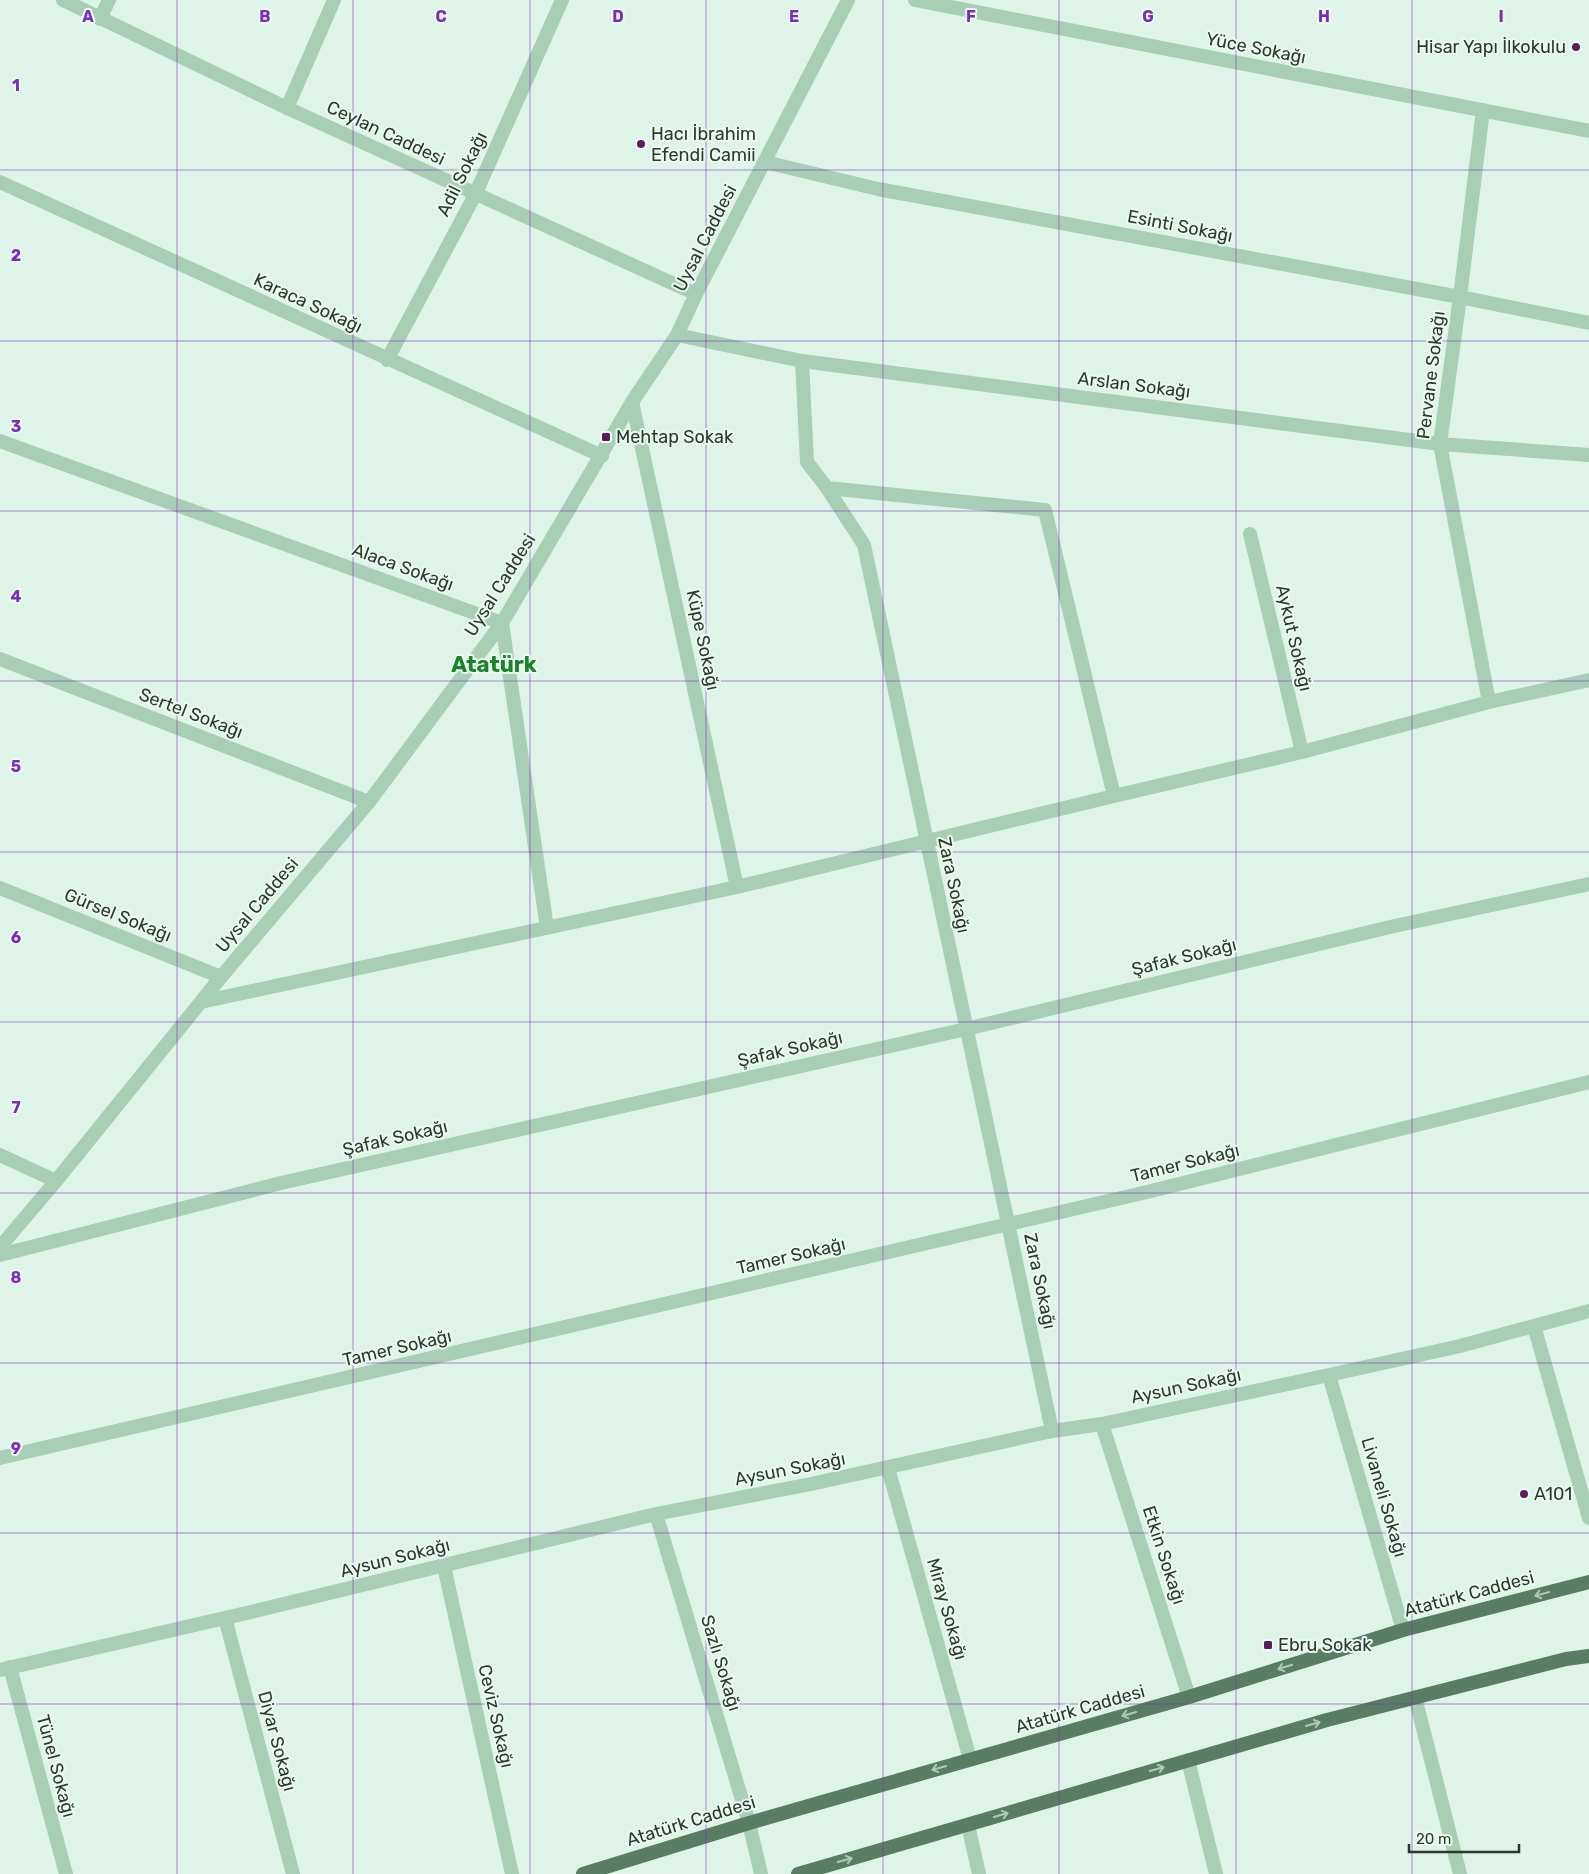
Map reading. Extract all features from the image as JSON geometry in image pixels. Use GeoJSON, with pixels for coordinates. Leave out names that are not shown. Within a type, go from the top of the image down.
{"type":"FeatureCollection","features":[{"type":"Feature","properties":{"kind":"main road","name":"Atatürk Caddesi"},"geometry":{"type":"LineString","coordinates":[[582,1874],[749,1823],[1189,1697],[1403,1630],[1589,1582]]}},
{"type":"Feature","properties":{"kind":"main road"},"geometry":{"type":"LineString","coordinates":[[798,1874],[1327,1720],[1566,1659],[1589,1656]]}},
{"type":"Feature","properties":{"kind":"street","name":"Ceylan Caddesi"},"geometry":{"type":"LineString","coordinates":[[63,0],[287,108],[696,294]]}},
{"type":"Feature","properties":{"kind":"street"},"geometry":{"type":"LineString","coordinates":[[100,19],[109,0]]}},
{"type":"Feature","properties":{"kind":"street"},"geometry":{"type":"LineString","coordinates":[[287,108],[334,0]]}},
{"type":"Feature","properties":{"kind":"street","name":"Adil Sokağı"},"geometry":{"type":"LineString","coordinates":[[387,360],[475,194],[562,0]]}},
{"type":"Feature","properties":{"kind":"street","name":"Uysal Caddesi"},"geometry":{"type":"LineString","coordinates":[[0,1247],[56,1181],[221,977],[369,802],[502,623],[602,456],[632,402],[677,335],[696,294],[848,0]]}},
{"type":"Feature","properties":{"kind":"street","name":"Yüce Sokağı"},"geometry":{"type":"LineString","coordinates":[[915,0],[1589,131]]}},
{"type":"Feature","properties":{"kind":"street","name":"Pervane Sokağı"},"geometry":{"type":"LineString","coordinates":[[1483,110],[1440,444],[1489,702]]}},
{"type":"Feature","properties":{"kind":"street","name":"Esinti Sokağı"},"geometry":{"type":"LineString","coordinates":[[765,162],[878,189],[1460,297],[1589,323]]}},
{"type":"Feature","properties":{"kind":"street","name":"Karaca Sokağı"},"geometry":{"type":"LineString","coordinates":[[0,182],[387,360],[602,456]]}},
{"type":"Feature","properties":{"kind":"street","name":"Arslan Sokağı"},"geometry":{"type":"LineString","coordinates":[[677,335],[802,361],[1440,444],[1589,455]]}},
{"type":"Feature","properties":{"kind":"street","name":"Zara Sokağı"},"geometry":{"type":"LineString","coordinates":[[802,361],[807,462],[827,488],[864,544],[1052,1431]]}},
{"type":"Feature","properties":{"kind":"street","name":"Küpe Sokağı"},"geometry":{"type":"LineString","coordinates":[[632,402],[738,887]]}},
{"type":"Feature","properties":{"kind":"street","name":"Alaca Sokağı"},"geometry":{"type":"LineString","coordinates":[[0,441],[502,623]]}},
{"type":"Feature","properties":{"kind":"street"},"geometry":{"type":"LineString","coordinates":[[827,488],[1045,510],[1114,796]]}},
{"type":"Feature","properties":{"kind":"street","name":"Aykut Sokağı"},"geometry":{"type":"LineString","coordinates":[[1250,534],[1302,752]]}},
{"type":"Feature","properties":{"kind":"street"},"geometry":{"type":"LineString","coordinates":[[502,623],[547,928]]}},
{"type":"Feature","properties":{"kind":"street","name":"Sertel Sokağı"},"geometry":{"type":"LineString","coordinates":[[0,659],[369,802]]}},
{"type":"Feature","properties":{"kind":"street"},"geometry":{"type":"LineString","coordinates":[[201,1002],[738,887],[1302,752],[1489,702],[1589,680]]}},
{"type":"Feature","properties":{"kind":"street","name":"Şafak Sokağı"},"geometry":{"type":"LineString","coordinates":[[0,1255],[280,1183],[966,1029],[1390,927],[1589,884]]}},
{"type":"Feature","properties":{"kind":"street","name":"Gürsel Sokağı"},"geometry":{"type":"LineString","coordinates":[[0,888],[221,977]]}},
{"type":"Feature","properties":{"kind":"street","name":"Tamer Sokağı"},"geometry":{"type":"LineString","coordinates":[[0,1458],[1147,1192],[1589,1082]]}},
{"type":"Feature","properties":{"kind":"street"},"geometry":{"type":"LineString","coordinates":[[0,1155],[56,1181]]}},
{"type":"Feature","properties":{"kind":"street","name":"Aysun Sokağı"},"geometry":{"type":"LineString","coordinates":[[5,1668],[225,1618],[656,1514],[888,1468],[1052,1431],[1102,1424],[1329,1375],[1460,1346],[1589,1311]]}},
{"type":"Feature","properties":{"kind":"street"},"geometry":{"type":"LineString","coordinates":[[1534,1326],[1589,1518]]}},
{"type":"Feature","properties":{"kind":"street","name":"Livaneli Sokağı"},"geometry":{"type":"LineString","coordinates":[[1329,1375],[1403,1630]]}},
{"type":"Feature","properties":{"kind":"street","name":"Etkin Sokağı"},"geometry":{"type":"LineString","coordinates":[[1102,1424],[1189,1697]]}},
{"type":"Feature","properties":{"kind":"street","name":"Miray Sokağı"},"geometry":{"type":"LineString","coordinates":[[888,1468],[970,1760]]}},
{"type":"Feature","properties":{"kind":"street","name":"Sazlı Sokağı"},"geometry":{"type":"LineString","coordinates":[[656,1514],[749,1823],[762,1874]]}},
{"type":"Feature","properties":{"kind":"street","name":"Ceviz Sokağı"},"geometry":{"type":"LineString","coordinates":[[444,1566],[512,1874]]}},
{"type":"Feature","properties":{"kind":"street","name":"Diyar Sokağı"},"geometry":{"type":"LineString","coordinates":[[225,1618],[293,1874]]}},
{"type":"Feature","properties":{"kind":"street","name":"Tünel Sokağı"},"geometry":{"type":"LineString","coordinates":[[5,1668],[66,1874]]}},
{"type":"Feature","properties":{"kind":"street"},"geometry":{"type":"LineString","coordinates":[[1415,1697],[1460,1874]]}},
{"type":"Feature","properties":{"kind":"street"},"geometry":{"type":"LineString","coordinates":[[1188,1760],[1216,1874]]}},
{"type":"Feature","properties":{"kind":"street"},"geometry":{"type":"LineString","coordinates":[[968,1825],[979,1874]]}},
{"type":"Feature","properties":{"kind":"place","name":"Hisar Yapı İlkokulu"},"geometry":{"type":"Point","coordinates":[1576,47]}},
{"type":"Feature","properties":{"kind":"place","name":"Hacı İbrahim Efendi Camii"},"geometry":{"type":"Point","coordinates":[641,144]}},
{"type":"Feature","properties":{"kind":"place","name":"Mehtap Sokak"},"geometry":{"type":"Point","coordinates":[606,437]}},
{"type":"Feature","properties":{"kind":"place","name":"A101"},"geometry":{"type":"Point","coordinates":[1524,1494]}},
{"type":"Feature","properties":{"kind":"place","name":"Ebru Sokak"},"geometry":{"type":"Point","coordinates":[1268,1645]}},
{"type":"Feature","properties":{"kind":"district","name":"Atatürk"},"geometry":{"type":"Point","coordinates":[494,664]}}]}
